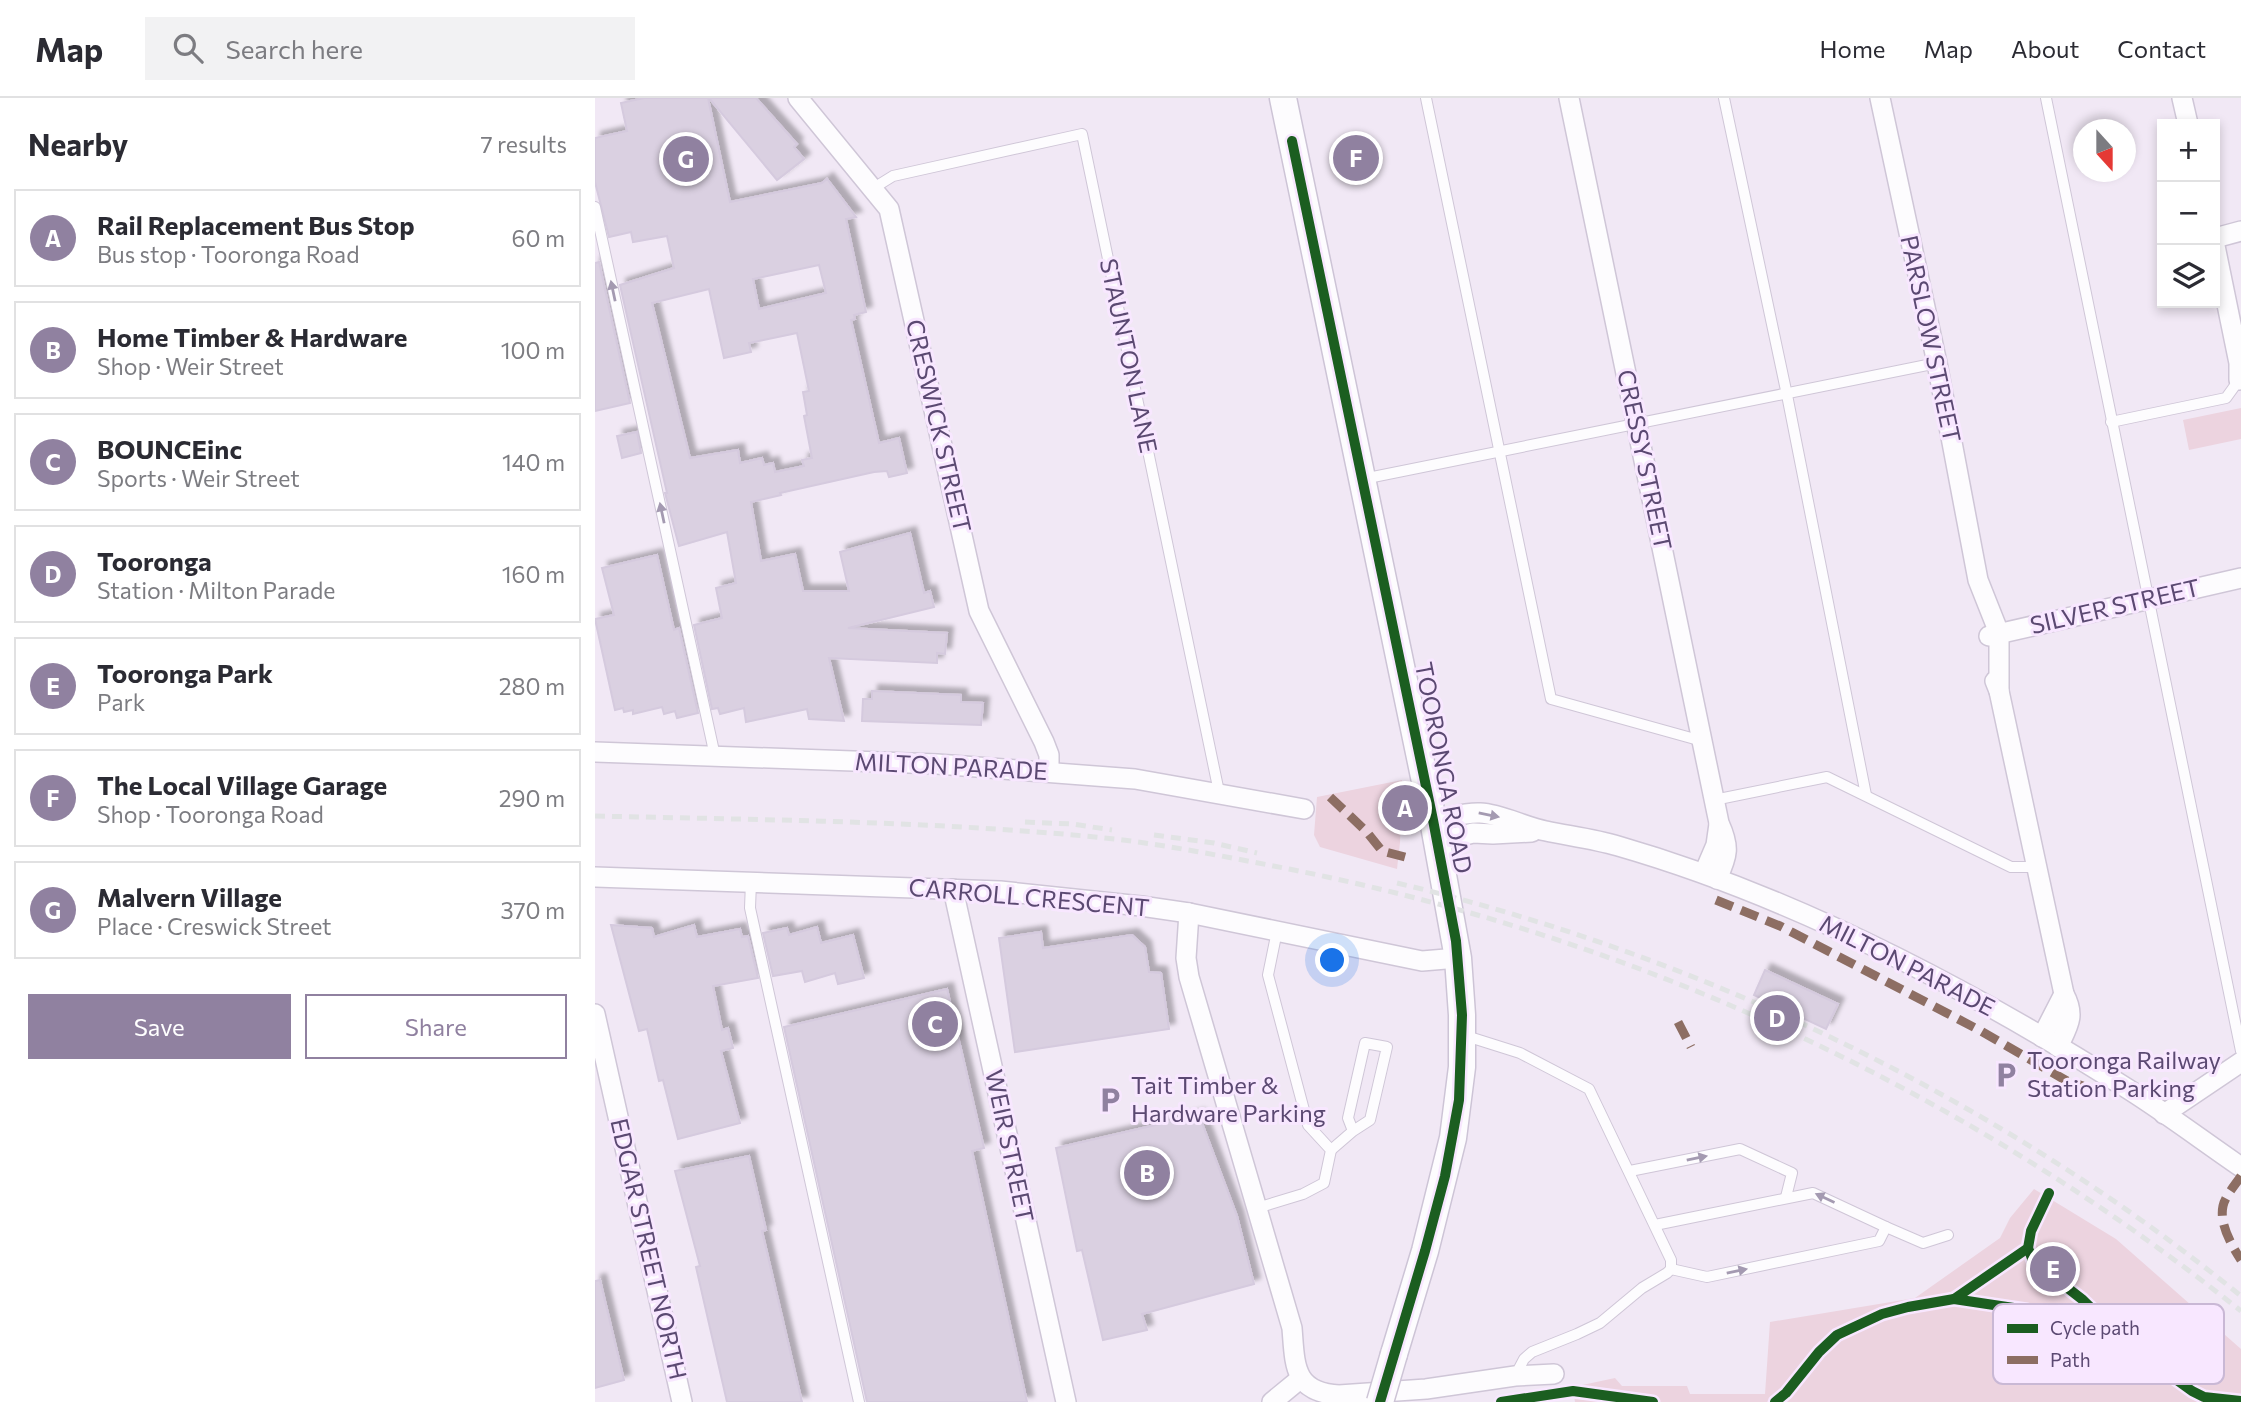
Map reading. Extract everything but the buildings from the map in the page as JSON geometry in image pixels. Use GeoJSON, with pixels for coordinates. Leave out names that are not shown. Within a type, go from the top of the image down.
{"type":"FeatureCollection","features":[{"type":"Feature","properties":{"kind":"main road","name":"TOORONGA ROAD"},"geometry":{"type":"LineString","coordinates":[[1283,98],[1435,831],[1458,958],[1462,1035],[1459,1100],[1445,1175],[1380,1402]]}},
{"type":"Feature","properties":{"kind":"street","name":"CRESWICK STREET"},"geometry":{"type":"LineString","coordinates":[[797,98],[889,209],[979,611],[1044,742],[1049,755],[1049,772]]}},
{"type":"Feature","properties":{"kind":"street","name":"CRESSY STREET"},"geometry":{"type":"LineString","coordinates":[[1569,98],[1714,800],[1719,823],[1727,840],[1728,850],[1711,876]]}},
{"type":"Feature","properties":{"kind":"street","name":"PARSLOW STREET"},"geometry":{"type":"LineString","coordinates":[[1880,98],[1937,363],[1978,580],[1994,634],[1999,691],[2064,994],[2071,1006],[2071,1014],[2050,1042]]}},
{"type":"Feature","properties":{"kind":"street"},"geometry":{"type":"LineString","coordinates":[[2182,98],[2187,119]]}},
{"type":"Feature","properties":{"kind":"street"},"geometry":{"type":"LineString","coordinates":[[2220,224],[2241,222]]}},
{"type":"Feature","properties":{"kind":"street"},"geometry":{"type":"LineString","coordinates":[[2220,237],[2241,231]]}},
{"type":"Feature","properties":{"kind":"street"},"geometry":{"type":"LineString","coordinates":[[2220,270],[2239,363],[2239,380]]}},
{"type":"Feature","properties":{"kind":"street","name":"SILVER STREET"},"geometry":{"type":"LineString","coordinates":[[1994,634],[2241,578]]}},
{"type":"Feature","properties":{"kind":"street","name":"MILTON PARADE"},"geometry":{"type":"LineString","coordinates":[[595,752],[937,764],[1049,772],[1135,779],[1304,809]]}},
{"type":"Feature","properties":{"kind":"street","name":"MILTON PARADE"},"geometry":{"type":"LineString","coordinates":[[1435,831],[1493,834],[1544,831],[1616,845],[1711,876],[1788,907],[1870,945],[1994,1009],[2164,1114],[2241,1167]]}},
{"type":"Feature","properties":{"kind":"street","name":"CARROLL CRESCENT"},"geometry":{"type":"LineString","coordinates":[[595,877],[953,889],[1053,896],[1189,913],[1422,961],[1458,958]]}},
{"type":"Feature","properties":{"kind":"street","name":"WEIR STREET"},"geometry":{"type":"LineString","coordinates":[[953,889],[1066,1402]]}},
{"type":"Feature","properties":{"kind":"street"},"geometry":{"type":"LineString","coordinates":[[1189,913],[1186,958],[1189,977],[1291,1328],[1300,1379],[1314,1390],[1339,1395],[1426,1389],[1554,1374]]}},
{"type":"Feature","properties":{"kind":"street","name":"EDGAR STREET NORTH"},"geometry":{"type":"LineString","coordinates":[[595,1014],[682,1402]]}},
{"type":"Feature","properties":{"kind":"street"},"geometry":{"type":"LineString","coordinates":[[2164,1114],[2241,1062]]}},
{"type":"Feature","properties":{"kind":"street"},"geometry":{"type":"LineString","coordinates":[[1272,1402],[1300,1379]]}},
{"type":"Feature","properties":{"kind":"lane"},"geometry":{"type":"LineString","coordinates":[[1426,98],[1551,699],[1702,741]]}},
{"type":"Feature","properties":{"kind":"lane"},"geometry":{"type":"LineString","coordinates":[[1724,98],[1867,795]]}},
{"type":"Feature","properties":{"kind":"lane"},"geometry":{"type":"LineString","coordinates":[[2046,98],[2241,1051]]}},
{"type":"Feature","properties":{"kind":"lane","name":"STAUNTON LANE"},"geometry":{"type":"LineString","coordinates":[[872,190],[893,176],[1082,134],[1219,792]]}},
{"type":"Feature","properties":{"kind":"lane"},"geometry":{"type":"LineString","coordinates":[[595,207],[600,256],[677,580],[715,756]]}},
{"type":"Feature","properties":{"kind":"lane"},"geometry":{"type":"LineString","coordinates":[[1363,480],[1937,363]]}},
{"type":"Feature","properties":{"kind":"lane"},"geometry":{"type":"LineString","coordinates":[[2111,422],[2226,398],[2239,380]]}},
{"type":"Feature","properties":{"kind":"lane"},"geometry":{"type":"LineString","coordinates":[[1714,800],[1827,778],[1867,795],[2011,867],[2038,867]]}},
{"type":"Feature","properties":{"kind":"lane"},"geometry":{"type":"LineString","coordinates":[[751,882],[750,908],[859,1402]]}},
{"type":"Feature","properties":{"kind":"lane"},"geometry":{"type":"LineString","coordinates":[[1277,931],[1268,975],[1308,1125],[1331,1150]]}},
{"type":"Feature","properties":{"kind":"lane"},"geometry":{"type":"LineString","coordinates":[[1462,1035],[1520,1053],[1589,1089],[1667,1248],[1671,1269]]}},
{"type":"Feature","properties":{"kind":"lane"},"geometry":{"type":"LineString","coordinates":[[1257,1208],[1303,1194],[1324,1183],[1331,1150],[1370,1120],[1387,1046],[1365,1043],[1348,1118],[1353,1131]]}},
{"type":"Feature","properties":{"kind":"lane"},"geometry":{"type":"LineString","coordinates":[[1630,1171],[1740,1149],[1792,1173],[1786,1197]]}},
{"type":"Feature","properties":{"kind":"lane"},"geometry":{"type":"LineString","coordinates":[[1655,1225],[1813,1193],[1923,1242],[1948,1235]]}},
{"type":"Feature","properties":{"kind":"lane"},"geometry":{"type":"LineString","coordinates":[[1515,1377],[1524,1359],[1532,1352],[1600,1323],[1671,1269],[1707,1277],[1879,1241],[1886,1227]]}},
{"type":"Feature","properties":{"kind":"shaded area"},"geometry":{"type":"Polygon","coordinates":[[[2241,408],[2241,439],[2189,450],[2183,420],[2241,408]]]}},
{"type":"Feature","properties":{"kind":"shaded area"},"geometry":{"type":"Polygon","coordinates":[[[1402,780],[1397,869],[1320,847],[1314,835],[1317,797],[1402,780]]]}},
{"type":"Feature","properties":{"kind":"shaded area"},"geometry":{"type":"Polygon","coordinates":[[[2034,1189],[2116,1239],[2190,1304],[1993,1304],[1993,1384],[2224,1384],[2224,1334],[2241,1349],[2241,1402],[1575,1402],[1573,1387],[1615,1378],[1622,1386],[1687,1386],[1690,1394],[1765,1394],[1770,1322],[1915,1298],[2000,1238],[2010,1218],[2034,1189]]]}},
{"type":"Feature","properties":{"kind":"railway"},"geometry":{"type":"LineString","coordinates":[[595,816],[920,825],[1115,839],[1289,869],[1419,899],[1546,936],[1671,981],[1792,1033],[1909,1092],[2023,1158],[2134,1231],[2241,1311]]}},
{"type":"Feature","properties":{"kind":"railway"},"geometry":{"type":"LineString","coordinates":[[1025,822],[1072,824],[1112,830]]}},
{"type":"Feature","properties":{"kind":"railway"},"geometry":{"type":"LineString","coordinates":[[1154,835],[1214,843],[1257,853]]}},
{"type":"Feature","properties":{"kind":"railway"},"geometry":{"type":"LineString","coordinates":[[1397,883],[1511,914],[1623,950],[1734,994],[1842,1043],[1947,1098],[2049,1158],[2147,1224],[2241,1296]]}},
{"type":"Feature","properties":{"kind":"marked path"},"geometry":{"type":"LineString","coordinates":[[1330,797],[1366,831],[1382,851],[1405,857]]}},
{"type":"Feature","properties":{"kind":"marked path"},"geometry":{"type":"LineString","coordinates":[[1716,900],[1780,926],[1981,1031],[2067,1081],[2083,1086]]}},
{"type":"Feature","properties":{"kind":"marked path"},"geometry":{"type":"LineString","coordinates":[[1678,1022],[1691,1047]]}},
{"type":"Feature","properties":{"kind":"marked path"},"geometry":{"type":"LineString","coordinates":[[2241,1176],[2226,1198],[2222,1213],[2227,1234],[2241,1260]]}},
{"type":"Feature","properties":{"kind":"cycle path"},"geometry":{"type":"LineString","coordinates":[[1292,141],[1433,820],[1456,941],[1462,1015],[1459,1100],[1445,1176],[1380,1402]]}},
{"type":"Feature","properties":{"kind":"cycle path"},"geometry":{"type":"LineString","coordinates":[[1954,1299],[2028,1248],[2031,1231],[2049,1193]]}},
{"type":"Feature","properties":{"kind":"cycle path"},"geometry":{"type":"LineString","coordinates":[[2028,1248],[2033,1261],[2087,1304]]}},
{"type":"Feature","properties":{"kind":"cycle path"},"geometry":{"type":"LineString","coordinates":[[1775,1402],[1837,1335],[1882,1314],[1954,1299],[1993,1305]]}},
{"type":"Feature","properties":{"kind":"cycle path"},"geometry":{"type":"LineString","coordinates":[[2182,1384],[2204,1397],[2241,1401]]}},
{"type":"Feature","properties":{"kind":"cycle path"},"geometry":{"type":"LineString","coordinates":[[1501,1402],[1573,1391],[1653,1402]]}},
{"type":"Feature","properties":{"kind":"place","name":"The Local Village Garage"},"geometry":{"type":"Point","coordinates":[1356,158]}},
{"type":"Feature","properties":{"kind":"place","name":"Malvern Village"},"geometry":{"type":"Point","coordinates":[686,159]}},
{"type":"Feature","properties":{"kind":"place","name":"Rail Replacement Bus Stop"},"geometry":{"type":"Point","coordinates":[1405,808]}},
{"type":"Feature","properties":{"kind":"place","name":"Tooronga"},"geometry":{"type":"Point","coordinates":[1777,1018]}},
{"type":"Feature","properties":{"kind":"place","name":"BOUNCEinc"},"geometry":{"type":"Point","coordinates":[935,1024]}},
{"type":"Feature","properties":{"kind":"place","name":"Tooronga Railway Station Parking"},"geometry":{"type":"Point","coordinates":[2006,1075]}},
{"type":"Feature","properties":{"kind":"place","name":"Tait Timber & Hardware Parking"},"geometry":{"type":"Point","coordinates":[1110,1100]}},
{"type":"Feature","properties":{"kind":"place","name":"Home Timber & Hardware"},"geometry":{"type":"Point","coordinates":[1147,1173]}},
{"type":"Feature","properties":{"kind":"place","name":"Tooronga Park"},"geometry":{"type":"Point","coordinates":[2053,1269]}}]}
